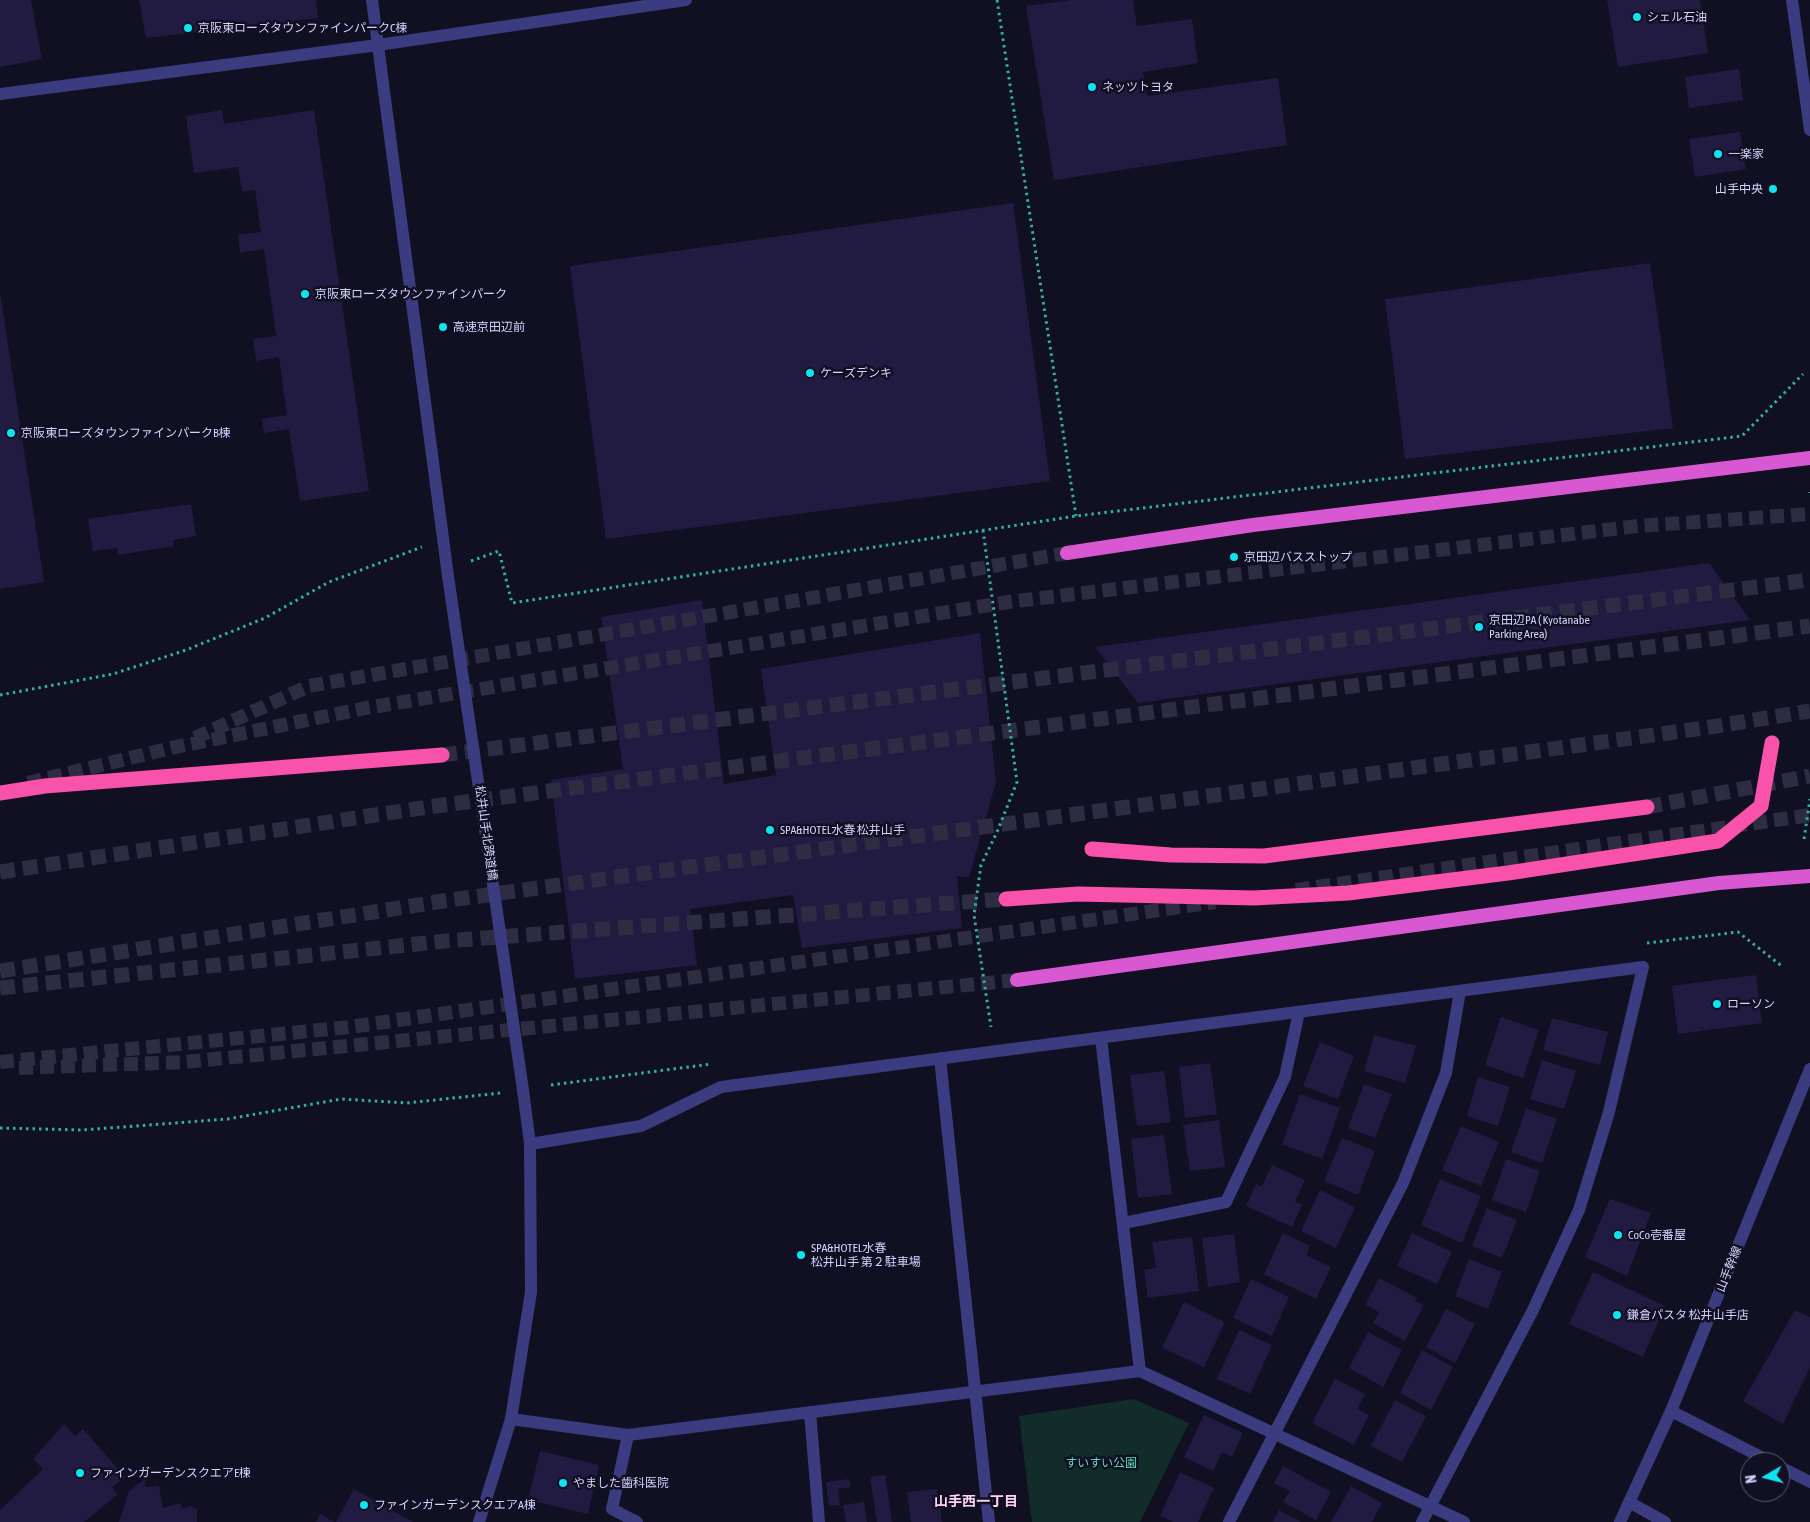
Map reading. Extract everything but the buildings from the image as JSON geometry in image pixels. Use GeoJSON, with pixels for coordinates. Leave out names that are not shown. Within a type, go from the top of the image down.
{"type":"FeatureCollection","features":[{"type":"Feature","properties":{"kind":"highway"},"geometry":{"type":"LineString","coordinates":[[1068,553],[1253,525],[1810,458]]}},
{"type":"Feature","properties":{"kind":"highway"},"geometry":{"type":"LineString","coordinates":[[1006,899],[1078,894],[1254,898],[1348,893],[1508,873],[1718,841],[1761,806],[1772,743]]}},
{"type":"Feature","properties":{"kind":"highway"},"geometry":{"type":"LineString","coordinates":[[0,793],[55,785],[442,755]]}},
{"type":"Feature","properties":{"kind":"highway"},"geometry":{"type":"LineString","coordinates":[[1092,849],[1171,855],[1264,856],[1646,807]]}},
{"type":"Feature","properties":{"kind":"highway"},"geometry":{"type":"LineString","coordinates":[[1017,980],[1719,883],[1810,876]]}},
{"type":"Feature","properties":{"kind":"street","name":"松井山手北跨道橋"},"geometry":{"type":"LineString","coordinates":[[372,0],[448,576],[530,1144],[531,1292],[511,1419],[479,1522]]}},
{"type":"Feature","properties":{"kind":"street"},"geometry":{"type":"LineString","coordinates":[[0,94],[378,45],[686,0]]}},
{"type":"Feature","properties":{"kind":"street"},"geometry":{"type":"LineString","coordinates":[[1792,0],[1810,130]]}},
{"type":"Feature","properties":{"kind":"street"},"geometry":{"type":"LineString","coordinates":[[530,1144],[641,1126],[721,1087],[1643,967],[1609,1112],[1579,1210],[1533,1310],[1422,1522]]}},
{"type":"Feature","properties":{"kind":"street"},"geometry":{"type":"LineString","coordinates":[[1228,1522],[1403,1183],[1446,1074],[1460,991]]}},
{"type":"Feature","properties":{"kind":"street"},"geometry":{"type":"LineString","coordinates":[[1124,1223],[1226,1202],[1286,1077],[1299,1012]]}},
{"type":"Feature","properties":{"kind":"street"},"geometry":{"type":"LineString","coordinates":[[1101,1038],[1140,1370]]}},
{"type":"Feature","properties":{"kind":"street"},"geometry":{"type":"LineString","coordinates":[[940,1058],[989,1522]]}},
{"type":"Feature","properties":{"kind":"street","name":"山手幹線"},"geometry":{"type":"LineString","coordinates":[[1620,1522],[1671,1410],[1810,1069]]}},
{"type":"Feature","properties":{"kind":"street"},"geometry":{"type":"LineString","coordinates":[[511,1419],[628,1435],[1140,1370],[1464,1522]]}},
{"type":"Feature","properties":{"kind":"street"},"geometry":{"type":"LineString","coordinates":[[1671,1410],[1752,1452]]}},
{"type":"Feature","properties":{"kind":"street"},"geometry":{"type":"LineString","coordinates":[[810,1412],[819,1522]]}},
{"type":"Feature","properties":{"kind":"street"},"geometry":{"type":"LineString","coordinates":[[628,1435],[612,1509],[637,1522]]}},
{"type":"Feature","properties":{"kind":"street"},"geometry":{"type":"LineString","coordinates":[[1790,1472],[1810,1482]]}},
{"type":"Feature","properties":{"kind":"street"},"geometry":{"type":"LineString","coordinates":[[1629,1502],[1665,1522]]}},
{"type":"Feature","properties":{"kind":"path"},"geometry":{"type":"LineString","coordinates":[[997,0],[1076,516]]}},
{"type":"Feature","properties":{"kind":"path"},"geometry":{"type":"LineString","coordinates":[[470,560],[499,551],[512,603],[1076,516],[1742,436],[1803,374]]}},
{"type":"Feature","properties":{"kind":"path"},"geometry":{"type":"LineString","coordinates":[[982,530],[1017,782],[997,832]]}},
{"type":"Feature","properties":{"kind":"path"},"geometry":{"type":"LineString","coordinates":[[0,695],[113,674],[186,650],[264,618],[329,582],[423,547]]}},
{"type":"Feature","properties":{"kind":"path"},"geometry":{"type":"LineString","coordinates":[[1804,838],[1810,799]]}},
{"type":"Feature","properties":{"kind":"path"},"geometry":{"type":"LineString","coordinates":[[984,971],[991,1027]]}},
{"type":"Feature","properties":{"kind":"path"},"geometry":{"type":"LineString","coordinates":[[0,1128],[102,1129],[228,1119],[341,1098],[407,1103],[501,1092]]}},
{"type":"Feature","properties":{"kind":"green space","name":"すいすい公園"},"geometry":{"type":"Polygon","coordinates":[[[1134,1399],[1189,1423],[1140,1522],[1032,1522],[1019,1416],[1134,1399]]]}},
{"type":"Feature","properties":{"kind":"tunnel"},"geometry":{"type":"LineString","coordinates":[[28,783],[171,748],[366,708],[1008,602],[1638,526],[1810,514]]}},
{"type":"Feature","properties":{"kind":"tunnel"},"geometry":{"type":"LineString","coordinates":[[195,738],[309,686],[1067,553]]}},
{"type":"Feature","properties":{"kind":"tunnel"},"geometry":{"type":"LineString","coordinates":[[442,755],[1810,580]]}},
{"type":"Feature","properties":{"kind":"tunnel"},"geometry":{"type":"LineString","coordinates":[[0,872],[428,807],[1810,626]]}},
{"type":"Feature","properties":{"kind":"tunnel"},"geometry":{"type":"LineString","coordinates":[[0,971],[443,901],[1704,728],[1810,711]]}},
{"type":"Feature","properties":{"kind":"tunnel"},"geometry":{"type":"LineString","coordinates":[[1647,807],[1810,776]]}},
{"type":"Feature","properties":{"kind":"tunnel"},"geometry":{"type":"LineString","coordinates":[[1296,890],[1810,815]]}},
{"type":"Feature","properties":{"kind":"tunnel"},"geometry":{"type":"LineString","coordinates":[[0,988],[445,941],[1006,899]]}},
{"type":"Feature","properties":{"kind":"tunnel"},"geometry":{"type":"LineString","coordinates":[[0,1062],[350,1027],[1215,902]]}},
{"type":"Feature","properties":{"kind":"tunnel"},"geometry":{"type":"LineString","coordinates":[[19,1068],[184,1062],[1017,980]]}},
{"type":"Feature","properties":{"kind":"place","name":"シェル石油"},"geometry":{"type":"Point","coordinates":[1637,17]}},
{"type":"Feature","properties":{"kind":"place","name":"京阪東ローズタウンファインパークC棟"},"geometry":{"type":"Point","coordinates":[188,28]}},
{"type":"Feature","properties":{"kind":"place","name":"ネッツトヨタ"},"geometry":{"type":"Point","coordinates":[1092,87]}},
{"type":"Feature","properties":{"kind":"place","name":"一楽家"},"geometry":{"type":"Point","coordinates":[1718,154]}},
{"type":"Feature","properties":{"kind":"place","name":"山手中央"},"geometry":{"type":"Point","coordinates":[1773,189]}},
{"type":"Feature","properties":{"kind":"place","name":"京阪東ローズタウンファインパーク"},"geometry":{"type":"Point","coordinates":[305,294]}},
{"type":"Feature","properties":{"kind":"place","name":"高速京田辺前"},"geometry":{"type":"Point","coordinates":[443,327]}},
{"type":"Feature","properties":{"kind":"place","name":"ケーズデンキ"},"geometry":{"type":"Point","coordinates":[810,373]}},
{"type":"Feature","properties":{"kind":"place","name":"京阪東ローズタウンファインパークB棟"},"geometry":{"type":"Point","coordinates":[11,433]}},
{"type":"Feature","properties":{"kind":"place","name":"京田辺バスストップ"},"geometry":{"type":"Point","coordinates":[1234,557]}},
{"type":"Feature","properties":{"kind":"place","name":"京田辺PA ( Kyotanabe Parking Area)"},"geometry":{"type":"Point","coordinates":[1479,627]}},
{"type":"Feature","properties":{"kind":"place","name":"SPA&HOTEL水春 松井山手"},"geometry":{"type":"Point","coordinates":[770,830]}},
{"type":"Feature","properties":{"kind":"place","name":"ローソン"},"geometry":{"type":"Point","coordinates":[1717,1004]}},
{"type":"Feature","properties":{"kind":"place","name":"CoCo壱番屋"},"geometry":{"type":"Point","coordinates":[1618,1235]}},
{"type":"Feature","properties":{"kind":"place","name":"SPA&HOTEL水春 松井山手 第２駐車場"},"geometry":{"type":"Point","coordinates":[801,1255]}},
{"type":"Feature","properties":{"kind":"place","name":"鎌倉パスタ 松井山手店"},"geometry":{"type":"Point","coordinates":[1617,1315]}},
{"type":"Feature","properties":{"kind":"place","name":"ファインガーデンスクエアE棟"},"geometry":{"type":"Point","coordinates":[80,1473]}},
{"type":"Feature","properties":{"kind":"place","name":"やました歯科医院"},"geometry":{"type":"Point","coordinates":[563,1483]}},
{"type":"Feature","properties":{"kind":"place","name":"ファインガーデンスクエアA棟"},"geometry":{"type":"Point","coordinates":[364,1505]}},
{"type":"Feature","properties":{"kind":"district","name":"山手西一丁目"},"geometry":{"type":"Point","coordinates":[976,1502]}}]}
